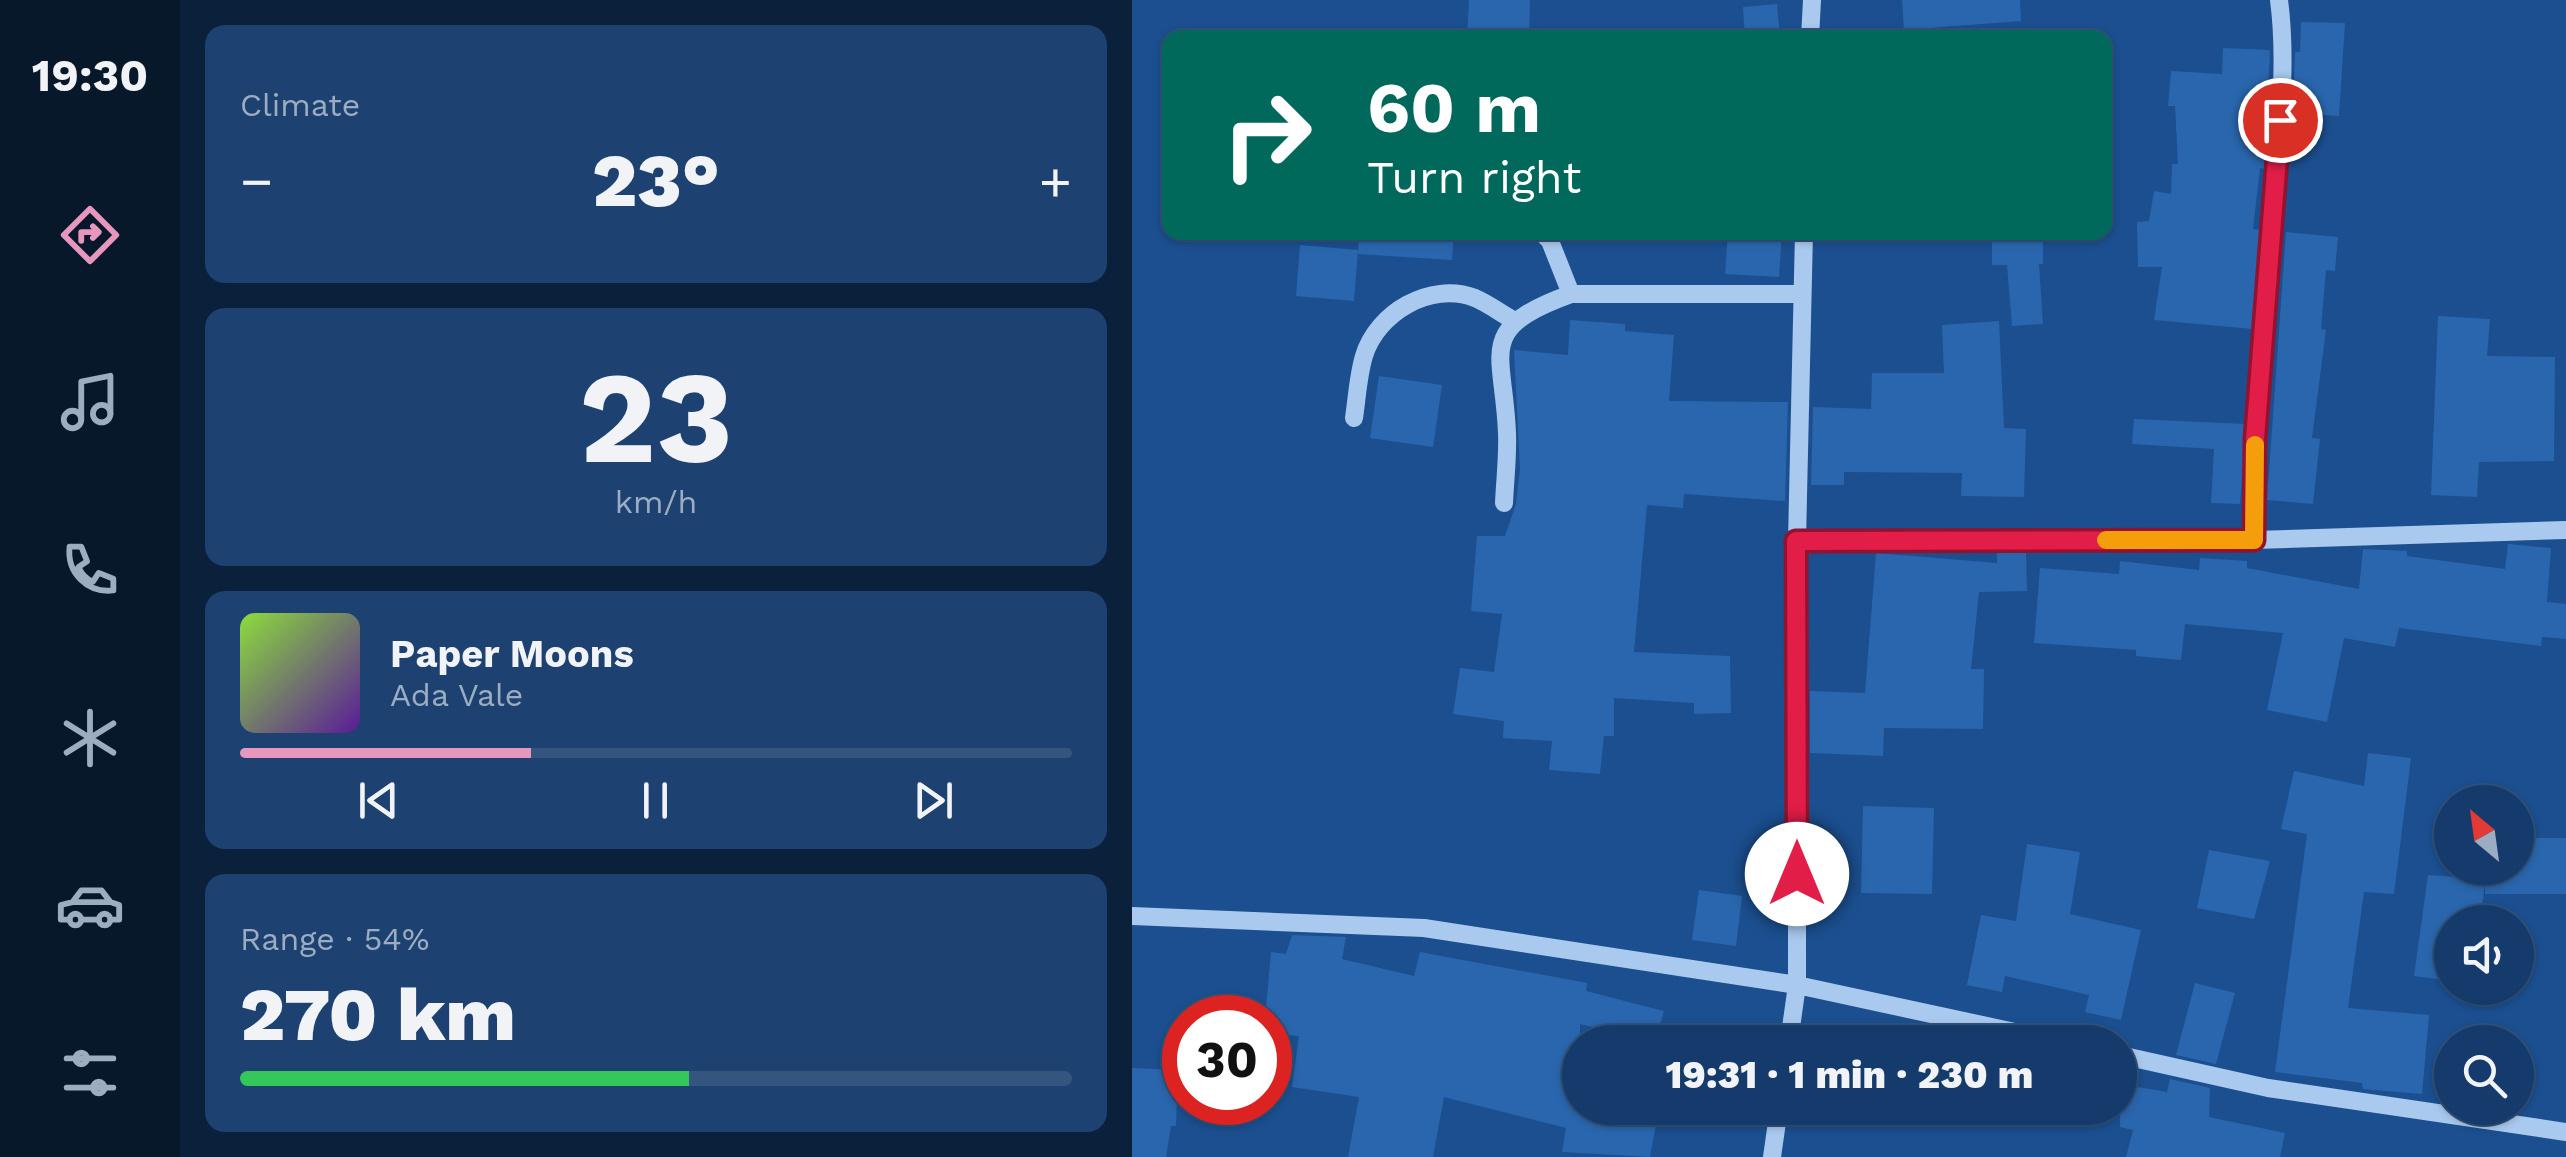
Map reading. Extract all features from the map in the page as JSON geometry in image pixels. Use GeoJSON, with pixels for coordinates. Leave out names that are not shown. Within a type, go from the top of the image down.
{"type":"FeatureCollection","features":[{"type":"Feature","properties":{"kind":"street"},"geometry":{"type":"LineString","coordinates":[[1810,30],[1812,0]]}},
{"type":"Feature","properties":{"kind":"street"},"geometry":{"type":"LineString","coordinates":[[2254,540],[2255,439],[2284,40],[2279,0]]}},
{"type":"Feature","properties":{"kind":"street"},"geometry":{"type":"LineString","coordinates":[[1549,240],[1571,294]]}},
{"type":"Feature","properties":{"kind":"street"},"geometry":{"type":"LineString","coordinates":[[1791,1025],[1797,985],[1796,541],[1804,240]]}},
{"type":"Feature","properties":{"kind":"street"},"geometry":{"type":"LineString","coordinates":[[1354,418],[1363,357],[1373,334],[1393,311],[1413,300],[1451,294],[1473,298],[1515,321]]}},
{"type":"Feature","properties":{"kind":"street"},"geometry":{"type":"LineString","coordinates":[[1504,503],[1507,431],[1498,372],[1500,346],[1515,321],[1537,306],[1571,294],[1802,294]]}},
{"type":"Feature","properties":{"kind":"street"},"geometry":{"type":"LineString","coordinates":[[1796,541],[2254,540],[2566,530]]}},
{"type":"Feature","properties":{"kind":"street"},"geometry":{"type":"LineString","coordinates":[[1132,916],[1424,928],[1797,985],[1982,1025]]}},
{"type":"Feature","properties":{"kind":"street"},"geometry":{"type":"LineString","coordinates":[[2137,1059],[2268,1088],[2566,1132]]}},
{"type":"Feature","properties":{"kind":"street"},"geometry":{"type":"LineString","coordinates":[[1772,1157],[1777,1125]]}},
{"type":"Feature","properties":{"kind":"building"},"geometry":{"type":"Polygon","coordinates":[[[1469,0],[1530,0],[1529,30],[1467,30],[1469,0]]]}},
{"type":"Feature","properties":{"kind":"building"},"geometry":{"type":"Polygon","coordinates":[[[1902,0],[2020,0],[2021,21],[1904,30],[1902,0]]]}},
{"type":"Feature","properties":{"kind":"building"},"geometry":{"type":"Polygon","coordinates":[[[1777,4],[1779,30],[1744,30],[1743,7],[1777,4]]]}},
{"type":"Feature","properties":{"kind":"building"},"geometry":{"type":"Polygon","coordinates":[[[2301,22],[2345,23],[2339,116],[2293,113],[2295,52],[2300,52],[2301,22]]]}},
{"type":"Feature","properties":{"kind":"building"},"geometry":{"type":"Polygon","coordinates":[[[2223,48],[2270,50],[2265,160],[2264,169],[2260,168],[2253,229],[2261,230],[2253,329],[2154,320],[2162,267],[2138,267],[2137,222],[2149,221],[2154,191],[2171,194],[2172,164],[2178,164],[2175,106],[2168,106],[2171,71],[2222,74],[2223,48]]]}},
{"type":"Feature","properties":{"kind":"building"},"geometry":{"type":"Polygon","coordinates":[[[2286,232],[2338,237],[2335,271],[2326,270],[2321,329],[2326,330],[2312,438],[2320,439],[2313,504],[2267,500],[2286,232]]]}},
{"type":"Feature","properties":{"kind":"building"},"geometry":{"type":"Polygon","coordinates":[[[1359,240],[1453,240],[1452,260],[1358,254],[1359,240]]]}},
{"type":"Feature","properties":{"kind":"building"},"geometry":{"type":"Polygon","coordinates":[[[1727,240],[1781,240],[1779,277],[1725,274],[1727,240]]]}},
{"type":"Feature","properties":{"kind":"building"},"geometry":{"type":"Polygon","coordinates":[[[1992,240],[2043,240],[2043,264],[2039,264],[2043,324],[2012,326],[2007,265],[1992,265],[1992,240]]]}},
{"type":"Feature","properties":{"kind":"building"},"geometry":{"type":"Polygon","coordinates":[[[1300,245],[1358,250],[1354,301],[1296,296],[1300,245]]]}},
{"type":"Feature","properties":{"kind":"building"},"geometry":{"type":"Polygon","coordinates":[[[2438,316],[2490,319],[2487,356],[2555,357],[2554,461],[2479,462],[2477,497],[2431,495],[2438,316]]]}},
{"type":"Feature","properties":{"kind":"building"},"geometry":{"type":"Polygon","coordinates":[[[1570,320],[1625,324],[1625,331],[1674,335],[1669,401],[1788,402],[1785,501],[1684,494],[1683,508],[1647,505],[1634,652],[1730,656],[1731,713],[1694,714],[1694,703],[1614,698],[1614,736],[1604,736],[1600,774],[1549,770],[1552,741],[1503,738],[1504,721],[1453,714],[1460,668],[1494,672],[1502,614],[1471,611],[1477,536],[1505,536],[1516,504],[1520,469],[1514,350],[1568,355],[1570,320]]]}},
{"type":"Feature","properties":{"kind":"building"},"geometry":{"type":"Polygon","coordinates":[[[1999,321],[2004,428],[2026,429],[2024,497],[1961,496],[1962,473],[1844,472],[1844,485],[1811,485],[1813,407],[1871,409],[1872,373],[1944,373],[1942,325],[1999,321]]]}},
{"type":"Feature","properties":{"kind":"building"},"geometry":{"type":"Polygon","coordinates":[[[1379,376],[1442,385],[1433,447],[1370,438],[1379,376]]]}},
{"type":"Feature","properties":{"kind":"building"},"geometry":{"type":"Polygon","coordinates":[[[2134,419],[2246,424],[2240,504],[2211,503],[2214,449],[2132,444],[2134,419]]]}},
{"type":"Feature","properties":{"kind":"building"},"geometry":{"type":"Polygon","coordinates":[[[2508,544],[2551,548],[2547,602],[2566,604],[2566,639],[2542,637],[2541,646],[2399,628],[2395,647],[2344,638],[2327,722],[2267,710],[2283,633],[2185,624],[2181,660],[2136,656],[2136,650],[2034,643],[2040,568],[2119,574],[2120,561],[2199,570],[2200,558],[2247,561],[2247,568],[2359,589],[2363,549],[2407,551],[2407,556],[2505,569],[2508,544]]]}},
{"type":"Feature","properties":{"kind":"building"},"geometry":{"type":"Polygon","coordinates":[[[1876,553],[1997,563],[1997,553],[2026,553],[2027,591],[1979,592],[1971,669],[1984,669],[1983,729],[1884,728],[1883,756],[1810,753],[1810,691],[1865,693],[1876,553]]]}},
{"type":"Feature","properties":{"kind":"building"},"geometry":{"type":"Polygon","coordinates":[[[2368,753],[2411,758],[2394,894],[2364,892],[2348,1008],[2429,1015],[2422,1094],[2363,1089],[2362,1083],[2275,1072],[2307,834],[2281,829],[2294,771],[2364,786],[2368,753]]]}},
{"type":"Feature","properties":{"kind":"building"},"geometry":{"type":"Polygon","coordinates":[[[1863,806],[1934,808],[1932,894],[1861,893],[1863,806]]]}},
{"type":"Feature","properties":{"kind":"building"},"geometry":{"type":"Polygon","coordinates":[[[2534,838],[2566,838],[2566,894],[2485,894],[2485,885],[2534,885],[2534,838]]]}},
{"type":"Feature","properties":{"kind":"building"},"geometry":{"type":"Polygon","coordinates":[[[2027,844],[2080,852],[2070,914],[2141,930],[2121,1020],[2085,1012],[2089,995],[2005,976],[2002,992],[1967,985],[1981,915],[2016,921],[2027,844]]]}},
{"type":"Feature","properties":{"kind":"building"},"geometry":{"type":"Polygon","coordinates":[[[2209,850],[2270,861],[2254,919],[2197,908],[2209,850]]]}},
{"type":"Feature","properties":{"kind":"building"},"geometry":{"type":"Polygon","coordinates":[[[2428,875],[2434,875],[2434,885],[2485,885],[2482,905],[2434,905],[2434,979],[2414,976],[2428,875]]]}},
{"type":"Feature","properties":{"kind":"building"},"geometry":{"type":"Polygon","coordinates":[[[1699,890],[1742,896],[1736,946],[1692,940],[1699,890]]]}},
{"type":"Feature","properties":{"kind":"building"},"geometry":{"type":"Polygon","coordinates":[[[1292,935],[1346,937],[1342,959],[1414,976],[1420,952],[1587,983],[1586,991],[1664,1011],[1660,1025],[1562,1025],[1562,1125],[1656,1125],[1650,1157],[1562,1152],[1566,1128],[1444,1097],[1433,1157],[1348,1157],[1359,1097],[1292,1087],[1299,1036],[1292,1036],[1292,995],[1267,995],[1271,952],[1286,954],[1292,935]]]}},
{"type":"Feature","properties":{"kind":"building"},"geometry":{"type":"Polygon","coordinates":[[[2195,983],[2235,993],[2216,1064],[2176,1055],[2195,983]]]}},
{"type":"Feature","properties":{"kind":"building"},"geometry":{"type":"Polygon","coordinates":[[[1132,1068],[1162,1069],[1162,1125],[1176,1125],[1171,1126],[1166,1157],[1132,1157],[1132,1068]]]}},
{"type":"Feature","properties":{"kind":"building"},"geometry":{"type":"Polygon","coordinates":[[[2170,1079],[2210,1088],[2209,1117],[2285,1133],[2280,1157],[2126,1157],[2133,1130],[2120,1125],[2137,1125],[2137,1087],[2167,1092],[2170,1079]]]}},
{"type":"Feature","properties":{"kind":"slow traffic"},"geometry":{"type":"LineString","coordinates":[[2106,540],[2254,540],[2255,445]]}},
{"type":"Feature","properties":{"kind":"route"},"geometry":{"type":"LineString","coordinates":[[1797,874],[1796,541],[2254,540],[2255,439],[2280,120]]}}]}
